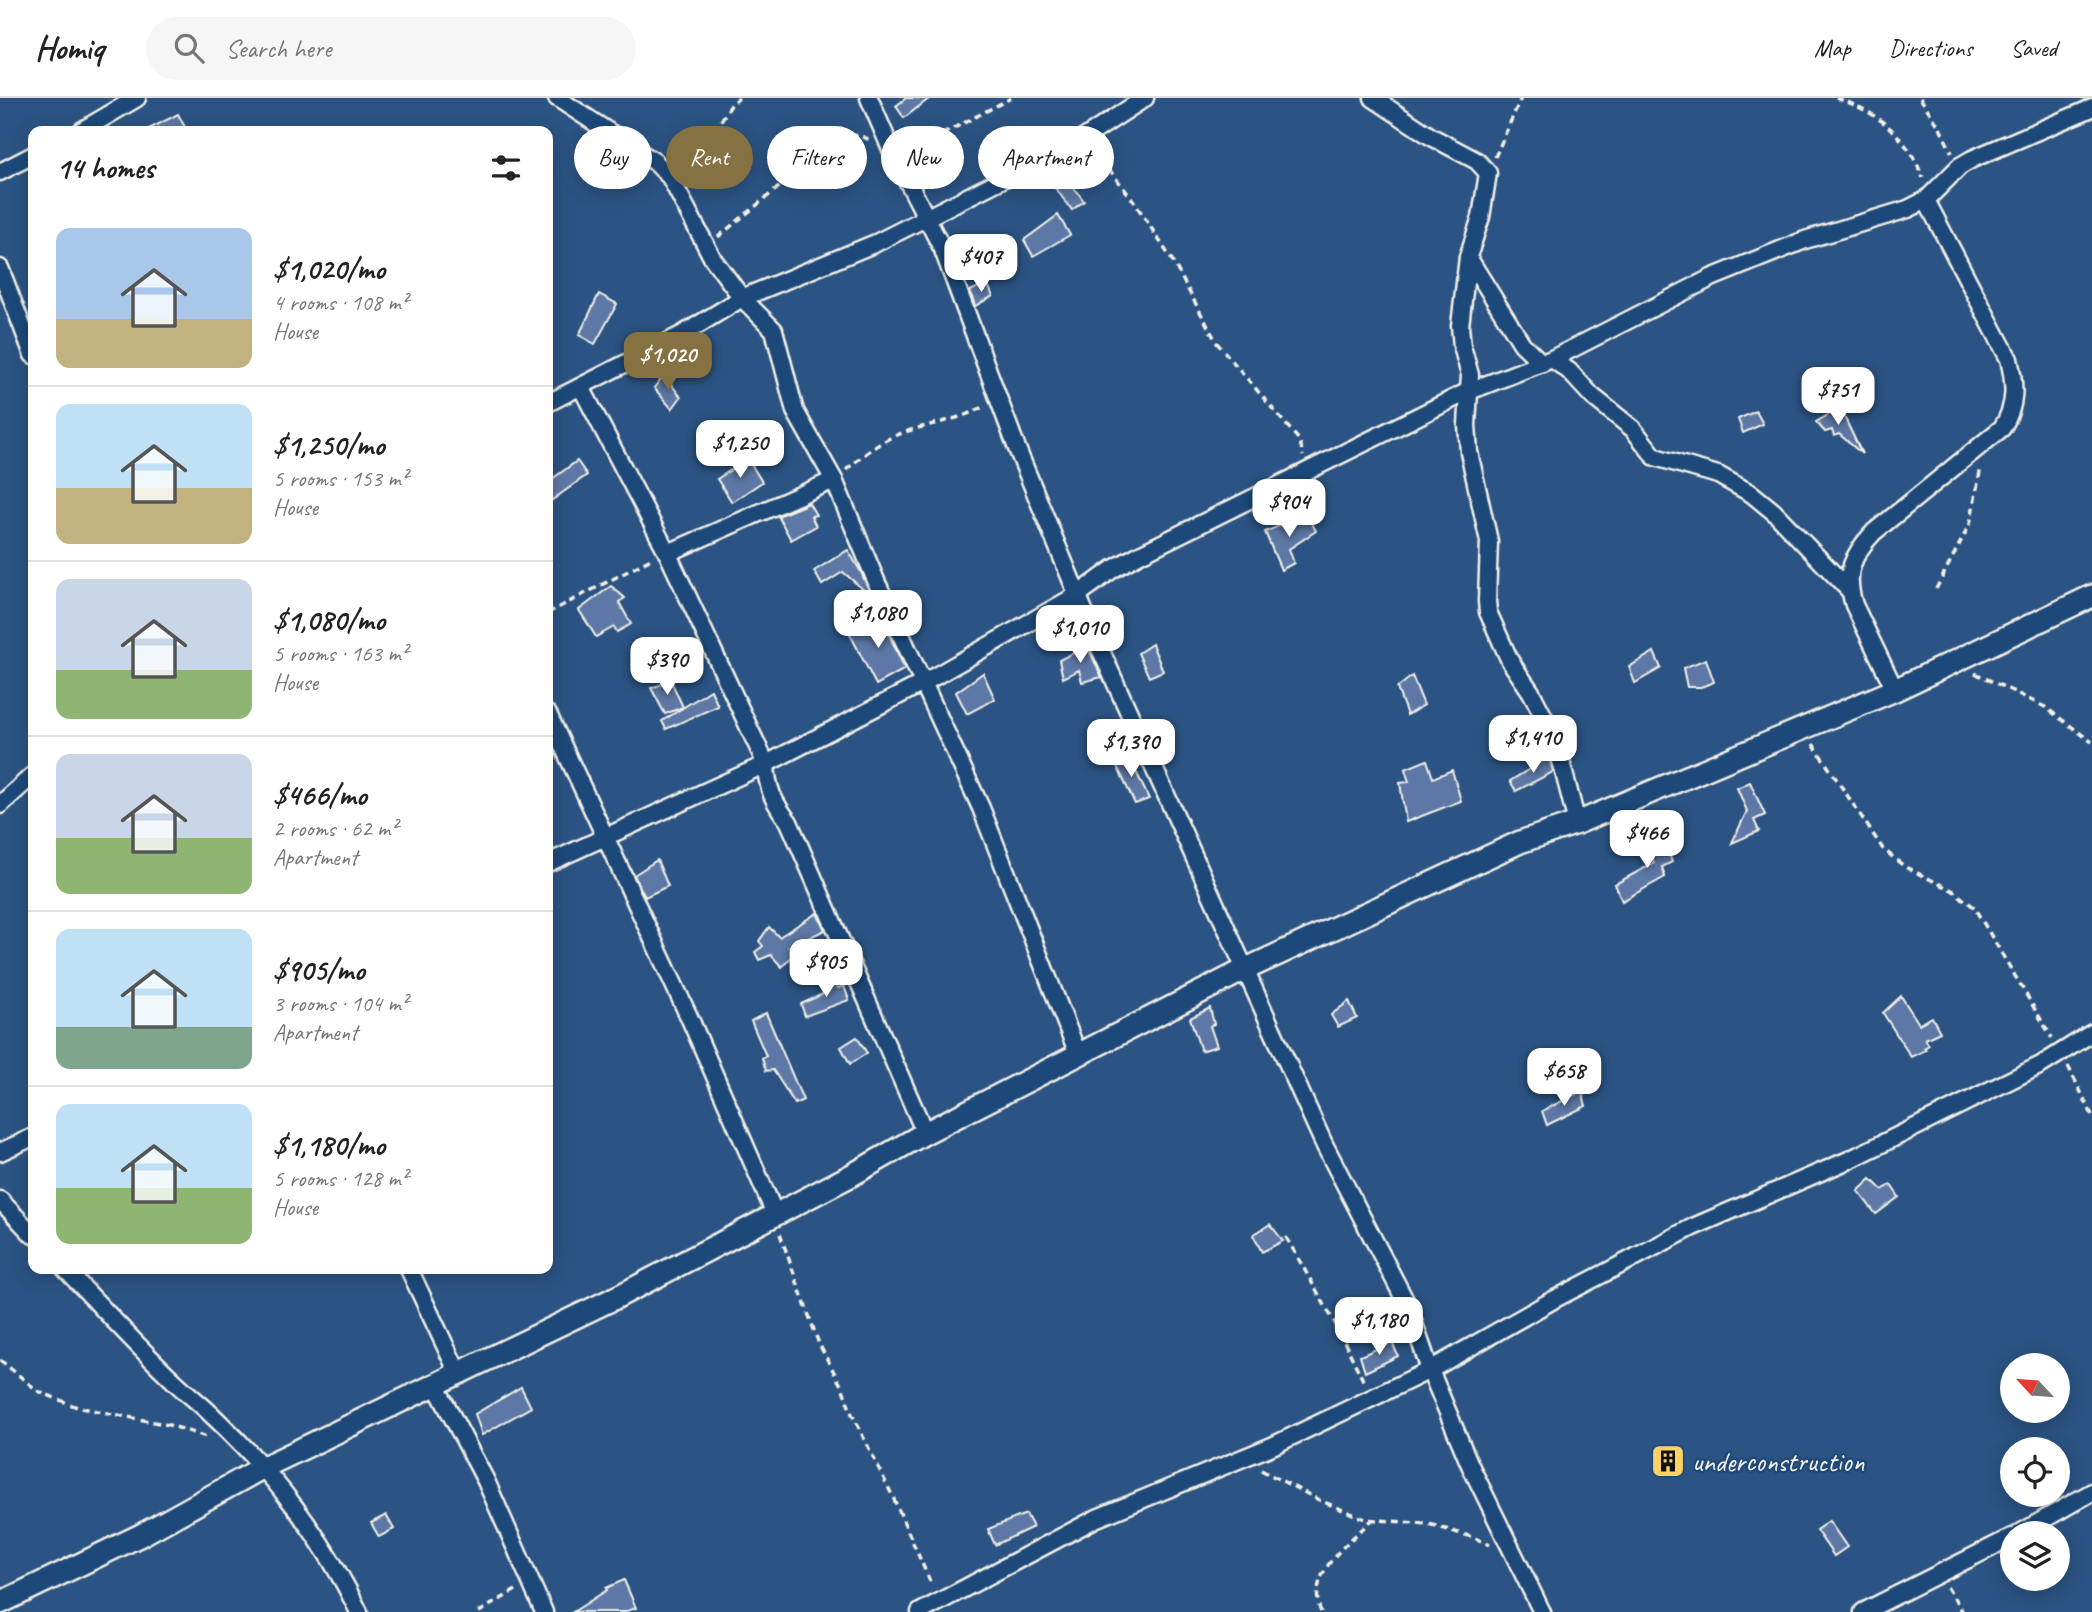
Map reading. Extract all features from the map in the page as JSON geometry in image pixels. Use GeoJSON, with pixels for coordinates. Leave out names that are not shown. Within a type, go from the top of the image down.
{"type":"FeatureCollection","features":[{"type":"Feature","properties":{"kind":"street"},"geometry":{"type":"LineString","coordinates":[[89,126],[137,98]]}},
{"type":"Feature","properties":{"kind":"street"},"geometry":{"type":"LineString","coordinates":[[557,98],[655,162],[666,173]]}},
{"type":"Feature","properties":{"kind":"street"},"geometry":{"type":"LineString","coordinates":[[869,98],[882,126]]}},
{"type":"Feature","properties":{"kind":"street"},"geometry":{"type":"LineString","coordinates":[[1102,126],[1144,98]]}},
{"type":"Feature","properties":{"kind":"street"},"geometry":{"type":"LineString","coordinates":[[1373,98],[1430,136],[1477,161],[1488,173],[1481,217],[1468,257],[1460,326],[1470,375],[1467,392],[1469,452],[1489,541],[1488,612],[1510,660],[1531,692],[1550,729],[1577,823]]}},
{"type":"Feature","properties":{"kind":"street"},"geometry":{"type":"LineString","coordinates":[[553,861],[766,764],[925,682],[1079,594],[1113,569],[1140,554],[1467,392],[1547,361],[1711,278],[1782,248],[1908,209],[1926,200],[1960,166],[2092,107]]}},
{"type":"Feature","properties":{"kind":"street"},"geometry":{"type":"LineString","coordinates":[[0,172],[28,158]]}},
{"type":"Feature","properties":{"kind":"street"},"geometry":{"type":"LineString","coordinates":[[676,189],[706,246],[742,298],[774,330],[795,411],[834,480],[877,583],[981,808],[1078,1054]]}},
{"type":"Feature","properties":{"kind":"street"},"geometry":{"type":"LineString","coordinates":[[913,189],[927,216],[971,321],[998,400],[1103,654],[1324,1144],[1408,1306],[1430,1370],[1470,1465],[1542,1612]]}},
{"type":"Feature","properties":{"kind":"street"},"geometry":{"type":"LineString","coordinates":[[553,401],[683,334],[742,298],[851,255],[981,189]]}},
{"type":"Feature","properties":{"kind":"street"},"geometry":{"type":"LineString","coordinates":[[1895,690],[1854,604],[1850,590],[1853,560],[1859,548],[2002,428],[2009,416],[2014,382],[2009,359],[1926,200]]}},
{"type":"Feature","properties":{"kind":"street"},"geometry":{"type":"LineString","coordinates":[[1468,257],[1522,344],[1547,361],[1569,371],[1592,396],[1627,424],[1655,457],[1718,475],[1752,494],[1774,512],[1850,590]]}},
{"type":"Feature","properties":{"kind":"street"},"geometry":{"type":"LineString","coordinates":[[0,268],[28,342]]}},
{"type":"Feature","properties":{"kind":"street"},"geometry":{"type":"LineString","coordinates":[[581,387],[667,552],[766,764],[767,786],[774,803],[789,822],[925,1133]]}},
{"type":"Feature","properties":{"kind":"street"},"geometry":{"type":"LineString","coordinates":[[667,552],[834,480]]}},
{"type":"Feature","properties":{"kind":"street"},"geometry":{"type":"LineString","coordinates":[[0,1603],[141,1535],[262,1468],[459,1375],[774,1215],[925,1133],[1246,969],[1520,842],[1577,823],[1895,690],[2092,596]]}},
{"type":"Feature","properties":{"kind":"street"},"geometry":{"type":"LineString","coordinates":[[553,725],[690,1019],[774,1215]]}},
{"type":"Feature","properties":{"kind":"street"},"geometry":{"type":"LineString","coordinates":[[0,805],[28,780]]}},
{"type":"Feature","properties":{"kind":"street"},"geometry":{"type":"LineString","coordinates":[[920,1612],[1097,1518],[1241,1459],[1430,1370],[1553,1300],[1693,1227],[1852,1159],[2061,1052],[2092,1033]]}},
{"type":"Feature","properties":{"kind":"street"},"geometry":{"type":"LineString","coordinates":[[0,1152],[28,1139]]}},
{"type":"Feature","properties":{"kind":"street"},"geometry":{"type":"LineString","coordinates":[[0,1200],[28,1230]]}},
{"type":"Feature","properties":{"kind":"street"},"geometry":{"type":"LineString","coordinates":[[70,1274],[174,1382],[215,1416],[262,1468],[323,1546],[359,1612]]}},
{"type":"Feature","properties":{"kind":"street"},"geometry":{"type":"LineString","coordinates":[[411,1274],[459,1375]]}},
{"type":"Feature","properties":{"kind":"street"},"geometry":{"type":"LineString","coordinates":[[436,1386],[486,1481],[544,1612]]}},
{"type":"Feature","properties":{"kind":"street"},"geometry":{"type":"LineString","coordinates":[[2041,1521],[2092,1492]]}},
{"type":"Feature","properties":{"kind":"street"},"geometry":{"type":"LineString","coordinates":[[1863,1612],[2000,1543]]}},
{"type":"Feature","properties":{"kind":"path"},"geometry":{"type":"LineString","coordinates":[[719,126],[739,98]]}},
{"type":"Feature","properties":{"kind":"path"},"geometry":{"type":"LineString","coordinates":[[960,126],[1011,98]]}},
{"type":"Feature","properties":{"kind":"path"},"geometry":{"type":"LineString","coordinates":[[1488,173],[1521,98]]}},
{"type":"Feature","properties":{"kind":"path"},"geometry":{"type":"LineString","coordinates":[[1836,98],[1861,108],[1884,122],[1902,138],[1923,177],[1926,200]]}},
{"type":"Feature","properties":{"kind":"path"},"geometry":{"type":"LineString","coordinates":[[1920,98],[1939,126],[1960,166]]}},
{"type":"Feature","properties":{"kind":"path"},"geometry":{"type":"LineString","coordinates":[[706,246],[839,138],[859,135],[881,147]]}},
{"type":"Feature","properties":{"kind":"path"},"geometry":{"type":"LineString","coordinates":[[1114,176],[1172,260],[1217,344],[1300,441],[1304,451],[1298,475]]}},
{"type":"Feature","properties":{"kind":"path"},"geometry":{"type":"LineString","coordinates":[[834,480],[870,450],[892,437],[961,418],[998,400]]}},
{"type":"Feature","properties":{"kind":"path"},"geometry":{"type":"LineString","coordinates":[[1936,589],[1970,524],[1984,442]]}},
{"type":"Feature","properties":{"kind":"path"},"geometry":{"type":"LineString","coordinates":[[553,610],[667,552]]}},
{"type":"Feature","properties":{"kind":"path"},"geometry":{"type":"LineString","coordinates":[[1954,662],[2045,707],[2092,742]]}},
{"type":"Feature","properties":{"kind":"path"},"geometry":{"type":"LineString","coordinates":[[1803,728],[1883,849],[1905,867],[1952,890],[1974,907],[2061,1052],[2092,1115]]}},
{"type":"Feature","properties":{"kind":"path"},"geometry":{"type":"LineString","coordinates":[[774,1215],[819,1343],[843,1389],[856,1423],[893,1497],[939,1602]]}},
{"type":"Feature","properties":{"kind":"path"},"geometry":{"type":"LineString","coordinates":[[1286,1237],[1335,1324],[1372,1398]]}},
{"type":"Feature","properties":{"kind":"path"},"geometry":{"type":"LineString","coordinates":[[0,1360],[38,1391],[77,1407],[169,1425],[216,1440]]}},
{"type":"Feature","properties":{"kind":"path"},"geometry":{"type":"LineString","coordinates":[[1241,1459],[1319,1500],[1365,1519],[1429,1524],[1475,1538],[1516,1558]]}},
{"type":"Feature","properties":{"kind":"path"},"geometry":{"type":"LineString","coordinates":[[1321,1612],[1316,1594],[1321,1577],[1339,1552],[1374,1519]]}},
{"type":"Feature","properties":{"kind":"path"},"geometry":{"type":"LineString","coordinates":[[1938,1574],[1963,1612]]}},
{"type":"Feature","properties":{"kind":"path"},"geometry":{"type":"LineString","coordinates":[[479,1612],[531,1581]]}},
{"type":"Feature","properties":{"kind":"building"},"geometry":{"type":"Polygon","coordinates":[[[906,98],[930,98],[904,118],[896,106],[906,98]]]}},
{"type":"Feature","properties":{"kind":"building"},"geometry":{"type":"Polygon","coordinates":[[[178,114],[184,126],[155,126],[178,114]]]}},
{"type":"Feature","properties":{"kind":"building"},"geometry":{"type":"Polygon","coordinates":[[[1056,189],[1075,189],[1084,201],[1072,210],[1056,189]]]}},
{"type":"Feature","properties":{"kind":"building"},"geometry":{"type":"Polygon","coordinates":[[[1058,215],[1070,235],[1033,256],[1024,240],[1058,215]]]}},
{"type":"Feature","properties":{"kind":"building"},"geometry":{"type":"Polygon","coordinates":[[[987,283],[993,296],[975,306],[970,291],[987,283]]]}},
{"type":"Feature","properties":{"kind":"building"},"geometry":{"type":"Polygon","coordinates":[[[599,294],[617,304],[595,344],[579,335],[599,294]]]}},
{"type":"Feature","properties":{"kind":"building"},"geometry":{"type":"Polygon","coordinates":[[[664,375],[681,397],[672,409],[654,388],[664,375]]]}},
{"type":"Feature","properties":{"kind":"building"},"geometry":{"type":"Polygon","coordinates":[[[1840,408],[1862,454],[1839,434],[1834,436],[1832,430],[1825,432],[1816,422],[1840,408]]]}},
{"type":"Feature","properties":{"kind":"building"},"geometry":{"type":"Polygon","coordinates":[[[1756,411],[1763,424],[1743,433],[1738,419],[1756,411]]]}},
{"type":"Feature","properties":{"kind":"building"},"geometry":{"type":"Polygon","coordinates":[[[748,459],[762,482],[732,502],[717,479],[748,459]]]}},
{"type":"Feature","properties":{"kind":"building"},"geometry":{"type":"Polygon","coordinates":[[[577,461],[587,475],[553,499],[553,478],[577,461]]]}},
{"type":"Feature","properties":{"kind":"building"},"geometry":{"type":"Polygon","coordinates":[[[809,503],[816,515],[811,516],[816,526],[791,540],[778,516],[809,503]]]}},
{"type":"Feature","properties":{"kind":"building"},"geometry":{"type":"Polygon","coordinates":[[[1307,514],[1316,531],[1289,549],[1294,563],[1281,570],[1265,532],[1307,514]]]}},
{"type":"Feature","properties":{"kind":"building"},"geometry":{"type":"Polygon","coordinates":[[[848,550],[872,597],[843,572],[822,585],[814,571],[848,550]]]}},
{"type":"Feature","properties":{"kind":"building"},"geometry":{"type":"Polygon","coordinates":[[[611,586],[625,598],[619,602],[631,624],[617,632],[614,627],[596,637],[579,610],[611,586]]]}},
{"type":"Feature","properties":{"kind":"building"},"geometry":{"type":"Polygon","coordinates":[[[880,615],[905,669],[876,685],[850,634],[880,615]]]}},
{"type":"Feature","properties":{"kind":"building"},"geometry":{"type":"Polygon","coordinates":[[[1152,644],[1163,671],[1149,677],[1138,653],[1152,644]]]}},
{"type":"Feature","properties":{"kind":"building"},"geometry":{"type":"Polygon","coordinates":[[[1087,646],[1102,677],[1082,682],[1079,670],[1063,678],[1059,660],[1087,646]]]}},
{"type":"Feature","properties":{"kind":"building"},"geometry":{"type":"Polygon","coordinates":[[[1654,652],[1661,668],[1635,683],[1629,667],[1654,652]]]}},
{"type":"Feature","properties":{"kind":"building"},"geometry":{"type":"Polygon","coordinates":[[[1706,659],[1714,682],[1701,687],[1687,687],[1683,668],[1706,659]]]}},
{"type":"Feature","properties":{"kind":"building"},"geometry":{"type":"Polygon","coordinates":[[[983,673],[995,699],[967,714],[956,692],[983,673]]]}},
{"type":"Feature","properties":{"kind":"building"},"geometry":{"type":"Polygon","coordinates":[[[1412,676],[1424,705],[1407,715],[1397,688],[1412,676]]]}},
{"type":"Feature","properties":{"kind":"building"},"geometry":{"type":"Polygon","coordinates":[[[671,681],[683,707],[665,714],[651,688],[671,681]]]}},
{"type":"Feature","properties":{"kind":"building"},"geometry":{"type":"Polygon","coordinates":[[[711,690],[718,706],[666,729],[662,721],[711,690]]]}},
{"type":"Feature","properties":{"kind":"building"},"geometry":{"type":"Polygon","coordinates":[[[1127,752],[1149,799],[1135,804],[1114,760],[1127,752]]]}},
{"type":"Feature","properties":{"kind":"building"},"geometry":{"type":"Polygon","coordinates":[[[1549,757],[1553,772],[1516,791],[1510,781],[1549,757]]]}},
{"type":"Feature","properties":{"kind":"building"},"geometry":{"type":"Polygon","coordinates":[[[1427,760],[1433,778],[1452,770],[1461,801],[1406,822],[1400,783],[1409,782],[1405,769],[1427,760]]]}},
{"type":"Feature","properties":{"kind":"building"},"geometry":{"type":"Polygon","coordinates":[[[1750,782],[1765,815],[1754,820],[1759,831],[1732,843],[1747,811],[1737,788],[1750,782]]]}},
{"type":"Feature","properties":{"kind":"building"},"geometry":{"type":"Polygon","coordinates":[[[1662,834],[1672,862],[1662,867],[1665,877],[1622,901],[1615,884],[1654,863],[1647,839],[1662,834]]]}},
{"type":"Feature","properties":{"kind":"building"},"geometry":{"type":"Polygon","coordinates":[[[657,860],[668,886],[645,897],[634,875],[657,860]]]}},
{"type":"Feature","properties":{"kind":"building"},"geometry":{"type":"Polygon","coordinates":[[[817,913],[825,930],[789,947],[795,953],[782,967],[771,955],[759,960],[755,952],[763,946],[759,941],[769,927],[779,937],[817,913]]]}},
{"type":"Feature","properties":{"kind":"building"},"geometry":{"type":"Polygon","coordinates":[[[836,983],[838,988],[844,986],[849,1000],[805,1016],[801,1004],[823,994],[821,987],[836,983]]]}},
{"type":"Feature","properties":{"kind":"building"},"geometry":{"type":"Polygon","coordinates":[[[1901,996],[1919,1024],[1932,1017],[1940,1032],[1925,1039],[1929,1045],[1924,1048],[1926,1050],[1911,1057],[1883,1013],[1901,996]]]}},
{"type":"Feature","properties":{"kind":"building"},"geometry":{"type":"Polygon","coordinates":[[[1349,1001],[1357,1018],[1338,1027],[1331,1015],[1349,1001]]]}},
{"type":"Feature","properties":{"kind":"building"},"geometry":{"type":"Polygon","coordinates":[[[1210,1008],[1214,1024],[1210,1026],[1217,1046],[1201,1051],[1190,1018],[1210,1008]]]}},
{"type":"Feature","properties":{"kind":"building"},"geometry":{"type":"Polygon","coordinates":[[[766,1013],[803,1100],[795,1104],[773,1070],[766,1071],[762,1058],[766,1056],[751,1021],[766,1013]]]}},
{"type":"Feature","properties":{"kind":"building"},"geometry":{"type":"Polygon","coordinates":[[[857,1037],[867,1053],[850,1064],[841,1047],[857,1037]]]}},
{"type":"Feature","properties":{"kind":"building"},"geometry":{"type":"Polygon","coordinates":[[[1582,1091],[1586,1106],[1547,1125],[1542,1111],[1582,1091]]]}},
{"type":"Feature","properties":{"kind":"building"},"geometry":{"type":"Polygon","coordinates":[[[1871,1179],[1882,1190],[1891,1185],[1899,1197],[1876,1214],[1858,1191],[1871,1179]]]}},
{"type":"Feature","properties":{"kind":"building"},"geometry":{"type":"Polygon","coordinates":[[[1270,1224],[1283,1241],[1262,1252],[1253,1235],[1270,1224]]]}},
{"type":"Feature","properties":{"kind":"building"},"geometry":{"type":"Polygon","coordinates":[[[1392,1342],[1398,1356],[1365,1372],[1360,1356],[1392,1342]]]}},
{"type":"Feature","properties":{"kind":"building"},"geometry":{"type":"Polygon","coordinates":[[[521,1387],[531,1407],[482,1435],[475,1414],[521,1387]]]}},
{"type":"Feature","properties":{"kind":"building"},"geometry":{"type":"Polygon","coordinates":[[[1026,1514],[1033,1527],[995,1545],[988,1529],[1026,1514]]]}},
{"type":"Feature","properties":{"kind":"building"},"geometry":{"type":"Polygon","coordinates":[[[386,1515],[394,1529],[379,1537],[371,1523],[386,1515]]]}},
{"type":"Feature","properties":{"kind":"building"},"geometry":{"type":"Polygon","coordinates":[[[1829,1521],[1847,1547],[1834,1556],[1816,1530],[1829,1521]]]}},
{"type":"Feature","properties":{"kind":"building"},"geometry":{"type":"Polygon","coordinates":[[[624,1580],[636,1608],[624,1612],[573,1612],[607,1590],[606,1588],[624,1580]]]}},
{"type":"Feature","properties":{"kind":"place","name":"underconstruction"},"geometry":{"type":"Point","coordinates":[1668,1461]}}]}
